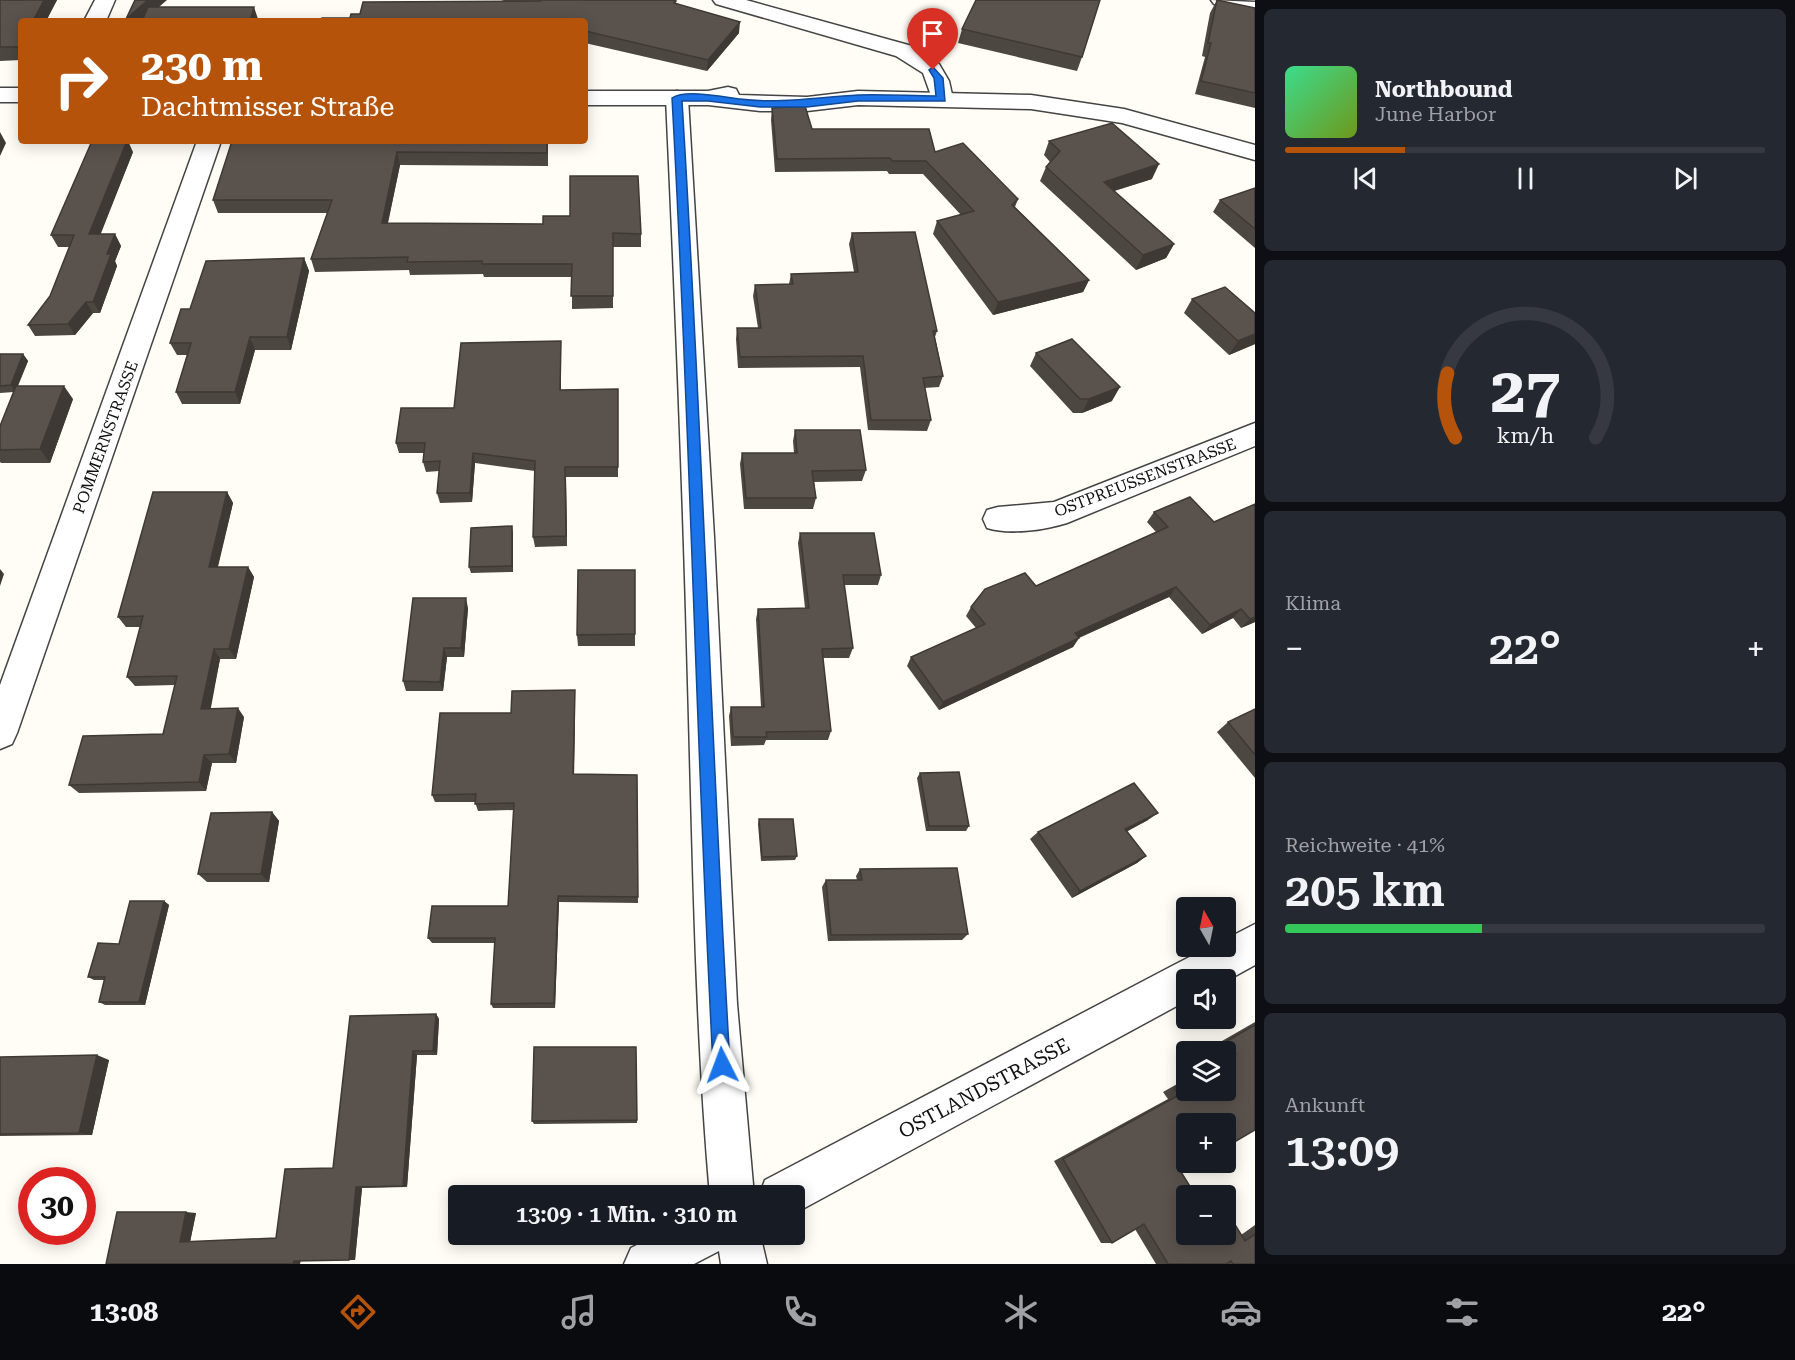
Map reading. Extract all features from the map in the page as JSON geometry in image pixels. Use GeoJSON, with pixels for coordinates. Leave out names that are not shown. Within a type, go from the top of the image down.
{"type":"FeatureCollection","features":[{"type":"Feature","properties":{"kind":"street"},"geometry":{"type":"LineString","coordinates":[[96,18],[105,0]]}},
{"type":"Feature","properties":{"kind":"street"},"geometry":{"type":"LineString","coordinates":[[723,0],[779,6],[910,54],[937,75],[942,99]]}},
{"type":"Feature","properties":{"kind":"street"},"geometry":{"type":"LineString","coordinates":[[1221,0],[1255,8]]}},
{"type":"Feature","properties":{"kind":"street"},"geometry":{"type":"LineString","coordinates":[[0,95],[18,95]]}},
{"type":"Feature","properties":{"kind":"street"},"geometry":{"type":"LineString","coordinates":[[588,98],[708,98],[760,105],[807,104],[858,98],[1031,102],[1080,107],[1176,128],[1255,153]]}},
{"type":"Feature","properties":{"kind":"street"},"geometry":{"type":"LineString","coordinates":[[677,98],[688,276],[712,901],[731,1185]]}},
{"type":"Feature","properties":{"kind":"street","name":"POMMERNSTRASSE"},"geometry":{"type":"LineString","coordinates":[[0,733],[208,144]]}},
{"type":"Feature","properties":{"kind":"street","name":"OSTPREUSSENSTRASSE"},"geometry":{"type":"LineString","coordinates":[[998,519],[1056,514],[1255,434]]}},
{"type":"Feature","properties":{"kind":"street","name":"OSTLANDSTRASSE"},"geometry":{"type":"LineString","coordinates":[[1208,969],[1255,944]]}},
{"type":"Feature","properties":{"kind":"street","name":"OSTLANDSTRASSE"},"geometry":{"type":"LineString","coordinates":[[802,1185],[1176,986]]}},
{"type":"Feature","properties":{"kind":"street"},"geometry":{"type":"LineString","coordinates":[[647,1264],[684,1245]]}},
{"type":"Feature","properties":{"kind":"street"},"geometry":{"type":"LineString","coordinates":[[740,1245],[744,1264]]}},
{"type":"Feature","properties":{"kind":"building"},"geometry":{"type":"Polygon","coordinates":[[[0,0],[44,0],[35,18],[18,18],[18,47],[0,47],[0,0]]]}},
{"type":"Feature","properties":{"kind":"building"},"geometry":{"type":"Polygon","coordinates":[[[135,0],[148,0],[127,18],[135,0]]]}},
{"type":"Feature","properties":{"kind":"building"},"geometry":{"type":"Polygon","coordinates":[[[539,0],[673,0],[676,1],[674,3],[740,22],[708,60],[588,32],[588,18],[350,18],[351,14],[360,14],[363,2],[541,1],[539,0]]]}},
{"type":"Feature","properties":{"kind":"building"},"geometry":{"type":"Polygon","coordinates":[[[976,0],[1100,0],[1082,57],[962,29],[976,0]]]}},
{"type":"Feature","properties":{"kind":"building"},"geometry":{"type":"Polygon","coordinates":[[[1217,0],[1255,8],[1255,93],[1201,81],[1211,43],[1208,43],[1217,0]]]}},
{"type":"Feature","properties":{"kind":"building"},"geometry":{"type":"Polygon","coordinates":[[[148,7],[254,7],[251,18],[143,18],[148,7]]]}},
{"type":"Feature","properties":{"kind":"building"},"geometry":{"type":"Polygon","coordinates":[[[805,106],[812,129],[929,129],[935,152],[963,143],[1018,199],[1012,205],[1089,280],[998,302],[937,221],[974,211],[926,161],[892,161],[890,158],[777,159],[772,108],[805,106]]]}},
{"type":"Feature","properties":{"kind":"building"},"geometry":{"type":"Polygon","coordinates":[[[1112,123],[1159,164],[1104,182],[1174,244],[1143,255],[1046,167],[1060,151],[1049,141],[1112,123]]]}},
{"type":"Feature","properties":{"kind":"building"},"geometry":{"type":"Polygon","coordinates":[[[91,144],[126,144],[89,234],[115,234],[107,254],[111,254],[93,302],[86,302],[68,324],[28,325],[50,296],[74,235],[51,235],[91,144]]]}},
{"type":"Feature","properties":{"kind":"building"},"geometry":{"type":"Polygon","coordinates":[[[231,144],[547,144],[547,153],[397,152],[382,223],[543,224],[543,216],[570,216],[570,176],[638,176],[641,234],[613,233],[613,296],[571,296],[572,264],[482,264],[482,261],[407,262],[408,257],[311,259],[332,200],[213,200],[231,144]]]}},
{"type":"Feature","properties":{"kind":"building"},"geometry":{"type":"Polygon","coordinates":[[[1255,188],[1255,229],[1220,200],[1255,188]]]}},
{"type":"Feature","properties":{"kind":"building"},"geometry":{"type":"Polygon","coordinates":[[[915,232],[937,331],[933,331],[943,376],[923,378],[931,420],[871,420],[863,356],[740,357],[737,328],[761,328],[755,285],[793,284],[791,274],[858,272],[852,233],[915,232]]]}},
{"type":"Feature","properties":{"kind":"building"},"geometry":{"type":"Polygon","coordinates":[[[304,258],[287,337],[250,337],[235,392],[176,392],[191,343],[170,343],[181,309],[190,309],[206,261],[304,258]]]}},
{"type":"Feature","properties":{"kind":"building"},"geometry":{"type":"Polygon","coordinates":[[[1225,287],[1255,313],[1255,334],[1238,341],[1192,299],[1225,287]]]}},
{"type":"Feature","properties":{"kind":"building"},"geometry":{"type":"Polygon","coordinates":[[[1072,339],[1120,387],[1089,399],[1080,399],[1036,353],[1072,339]]]}},
{"type":"Feature","properties":{"kind":"building"},"geometry":{"type":"Polygon","coordinates":[[[561,341],[560,390],[618,389],[618,467],[565,467],[566,536],[533,537],[535,461],[473,453],[470,493],[437,493],[440,461],[423,462],[425,443],[396,443],[401,408],[454,408],[461,343],[561,341]]]}},
{"type":"Feature","properties":{"kind":"building"},"geometry":{"type":"Polygon","coordinates":[[[0,354],[23,354],[11,385],[0,386],[0,354]]]}},
{"type":"Feature","properties":{"kind":"building"},"geometry":{"type":"Polygon","coordinates":[[[16,386],[64,386],[40,449],[0,450],[0,426],[16,386]]]}},
{"type":"Feature","properties":{"kind":"building"},"geometry":{"type":"Polygon","coordinates":[[[795,430],[860,430],[866,470],[812,471],[816,498],[746,498],[742,453],[797,453],[795,430]]]}},
{"type":"Feature","properties":{"kind":"building"},"geometry":{"type":"Polygon","coordinates":[[[153,492],[227,492],[209,567],[248,567],[229,649],[214,649],[201,709],[238,708],[229,754],[204,755],[199,782],[69,785],[83,736],[163,734],[177,676],[127,677],[143,616],[118,617],[153,492]]]}},
{"type":"Feature","properties":{"kind":"building"},"geometry":{"type":"Polygon","coordinates":[[[1190,497],[1214,522],[1255,504],[1255,617],[1250,619],[1241,609],[1210,625],[1176,587],[1075,633],[1079,638],[943,702],[911,657],[985,624],[971,607],[985,589],[1025,573],[1036,586],[1168,527],[1154,512],[1190,497]]]}},
{"type":"Feature","properties":{"kind":"building"},"geometry":{"type":"Polygon","coordinates":[[[512,526],[512,566],[469,567],[471,528],[512,526]]]}},
{"type":"Feature","properties":{"kind":"building"},"geometry":{"type":"Polygon","coordinates":[[[800,533],[874,533],[881,575],[843,575],[853,648],[822,649],[831,731],[766,732],[767,737],[733,737],[731,707],[764,707],[758,609],[809,608],[800,533]]]}},
{"type":"Feature","properties":{"kind":"building"},"geometry":{"type":"Polygon","coordinates":[[[578,570],[635,570],[635,634],[577,635],[578,570]]]}},
{"type":"Feature","properties":{"kind":"building"},"geometry":{"type":"Polygon","coordinates":[[[413,598],[466,598],[461,648],[444,648],[440,682],[403,681],[413,598]]]}},
{"type":"Feature","properties":{"kind":"building"},"geometry":{"type":"Polygon","coordinates":[[[575,690],[573,774],[637,775],[638,897],[558,896],[554,1003],[491,1004],[495,938],[428,938],[432,906],[508,906],[514,803],[475,804],[476,794],[432,795],[440,713],[511,713],[512,691],[575,690]]]}},
{"type":"Feature","properties":{"kind":"building"},"geometry":{"type":"Polygon","coordinates":[[[1255,709],[1255,755],[1228,722],[1255,709]]]}},
{"type":"Feature","properties":{"kind":"building"},"geometry":{"type":"Polygon","coordinates":[[[959,772],[969,826],[929,826],[920,773],[959,772]]]}},
{"type":"Feature","properties":{"kind":"building"},"geometry":{"type":"Polygon","coordinates":[[[1134,783],[1158,813],[1125,829],[1146,856],[1080,891],[1038,832],[1134,783]]]}},
{"type":"Feature","properties":{"kind":"building"},"geometry":{"type":"Polygon","coordinates":[[[272,812],[261,874],[198,874],[211,813],[272,812]]]}},
{"type":"Feature","properties":{"kind":"building"},"geometry":{"type":"Polygon","coordinates":[[[759,819],[793,819],[797,856],[762,857],[759,819]]]}},
{"type":"Feature","properties":{"kind":"building"},"geometry":{"type":"Polygon","coordinates":[[[957,868],[968,934],[831,935],[826,880],[862,880],[860,869],[957,868]]]}},
{"type":"Feature","properties":{"kind":"building"},"geometry":{"type":"Polygon","coordinates":[[[130,901],[164,901],[139,1002],[99,1002],[105,977],[88,977],[98,943],[119,944],[130,901]]]}},
{"type":"Feature","properties":{"kind":"building"},"geometry":{"type":"Polygon","coordinates":[[[436,1014],[433,1051],[413,1051],[403,1186],[356,1187],[349,1260],[294,1261],[293,1264],[106,1264],[117,1212],[186,1212],[180,1242],[276,1238],[285,1169],[333,1168],[350,1016],[436,1014]]]}},
{"type":"Feature","properties":{"kind":"building"},"geometry":{"type":"Polygon","coordinates":[[[1255,1025],[1255,1130],[1236,1141],[1236,1113],[1176,1113],[1176,1173],[1182,1173],[1189,1185],[1176,1185],[1176,1245],[1236,1245],[1236,1226],[1245,1241],[1255,1234],[1255,1264],[1233,1264],[1231,1261],[1226,1264],[1168,1264],[1144,1224],[1112,1243],[1063,1159],[1176,1097],[1176,1101],[1236,1101],[1236,1041],[1227,1041],[1255,1025]]]}},
{"type":"Feature","properties":{"kind":"building"},"geometry":{"type":"Polygon","coordinates":[[[534,1047],[636,1047],[637,1120],[532,1121],[534,1047]]]}},
{"type":"Feature","properties":{"kind":"building"},"geometry":{"type":"Polygon","coordinates":[[[97,1055],[79,1133],[0,1134],[0,1057],[97,1055]]]}},
{"type":"Feature","properties":{"kind":"route"},"geometry":{"type":"LineString","coordinates":[[722,1065],[712,901],[704,657],[688,335],[688,276],[677,98],[708,98],[760,105],[824,103],[858,98],[942,99],[939,78],[933,70]]}}]}
